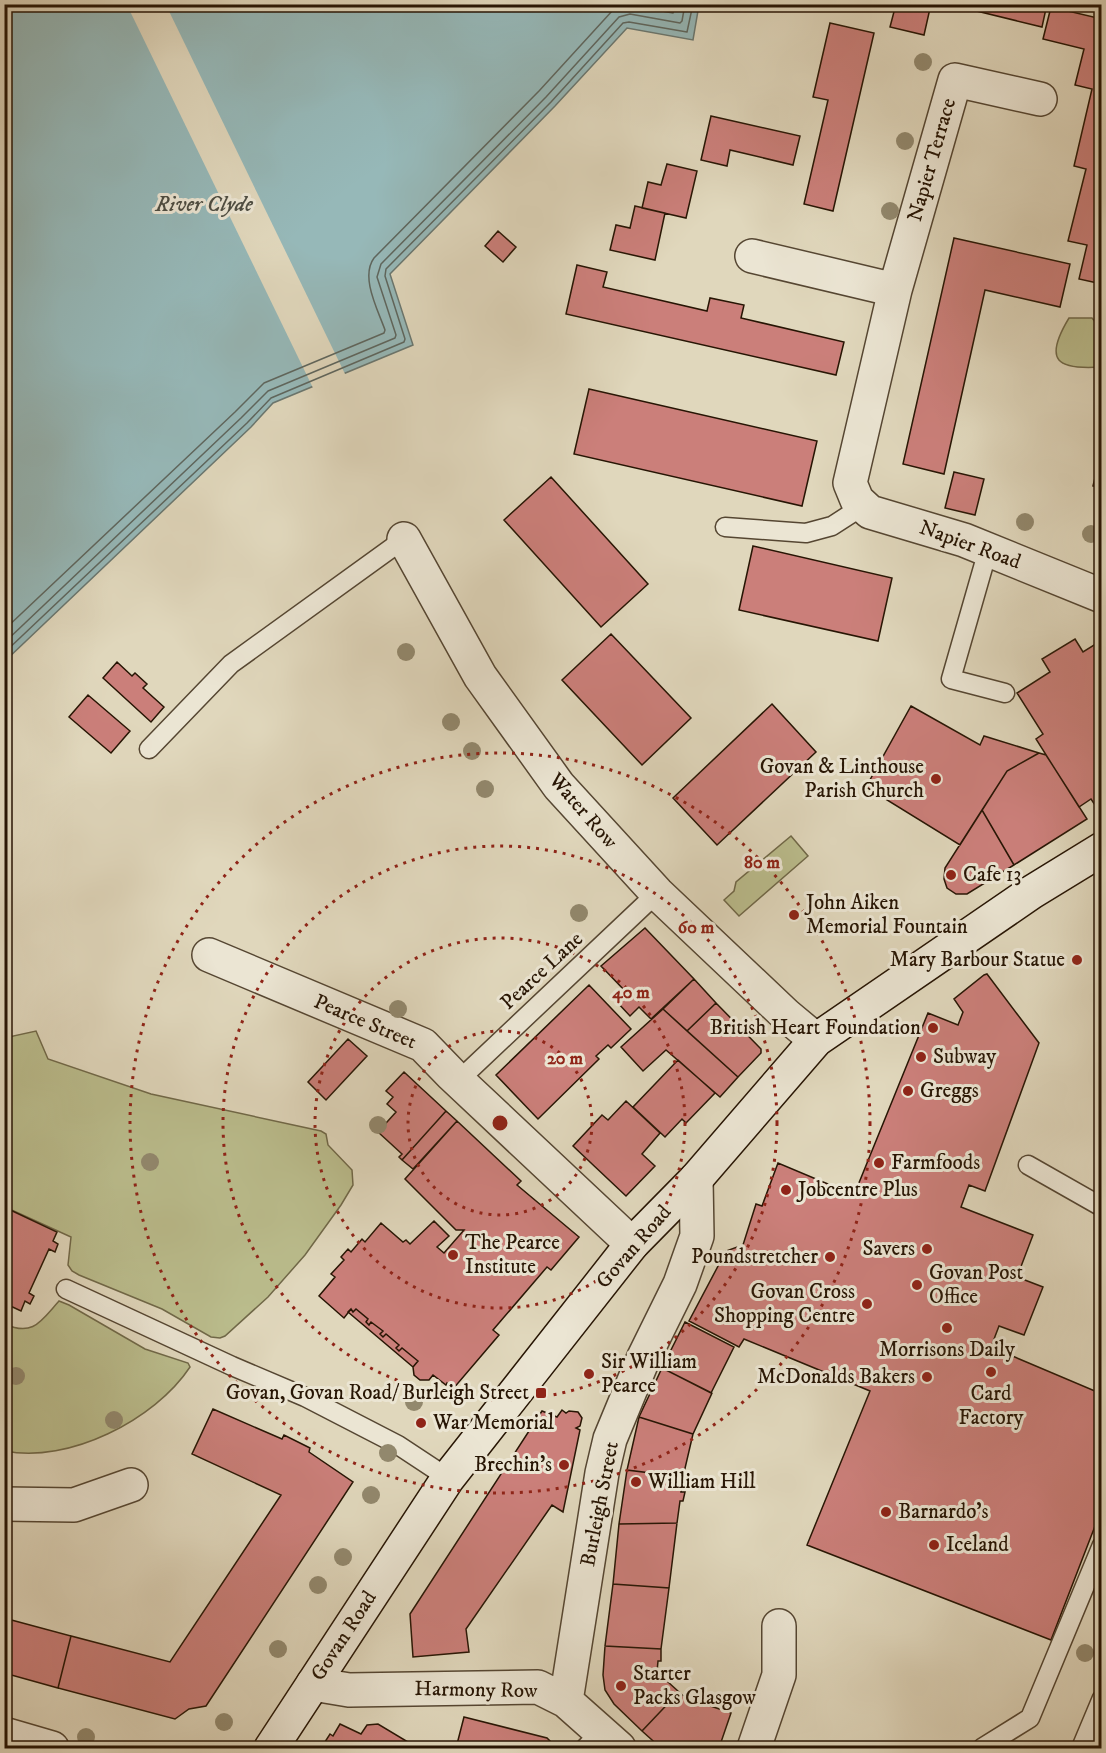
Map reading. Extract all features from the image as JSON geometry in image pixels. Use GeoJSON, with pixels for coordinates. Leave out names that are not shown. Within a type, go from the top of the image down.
{"type":"FeatureCollection","features":[{"type":"Feature","properties":{"kind":"street","name":"Napier Terrace"},"geometry":{"type":"LineString","coordinates":[[856,494],[895,290],[954,80],[1040,99]]}},
{"type":"Feature","properties":{"kind":"street"},"geometry":{"type":"LineString","coordinates":[[752,256],[895,290]]}},
{"type":"Feature","properties":{"kind":"street","name":"Napier Road"},"geometry":{"type":"LineString","coordinates":[[856,494],[870,512],[964,540],[1101,597]]}},
{"type":"Feature","properties":{"kind":"street","name":"Water Row"},"geometry":{"type":"LineString","coordinates":[[404,539],[480,676],[559,786],[657,893],[786,1015],[816,1040]]}},
{"type":"Feature","properties":{"kind":"street","name":"Govan Road"},"geometry":{"type":"LineString","coordinates":[[271,1749],[448,1478],[632,1244],[696,1179],[816,1040],[1032,892],[1101,849]]}},
{"type":"Feature","properties":{"kind":"street","name":"Pearce Street"},"geometry":{"type":"LineString","coordinates":[[208,955],[423,1045],[458,1081],[632,1244]]}},
{"type":"Feature","properties":{"kind":"street","name":"Burleigh Street"},"geometry":{"type":"LineString","coordinates":[[566,1701],[602,1473],[610,1439],[644,1357],[680,1284],[697,1236],[696,1179]]}},
{"type":"Feature","properties":{"kind":"street"},"geometry":{"type":"LineString","coordinates":[[4,1504],[74,1505],[131,1485]]}},
{"type":"Feature","properties":{"kind":"street"},"geometry":{"type":"LineString","coordinates":[[754,1749],[779,1674],[779,1626]]}},
{"type":"Feature","properties":{"kind":"street","name":"Harmony Row"},"geometry":{"type":"LineString","coordinates":[[313,1684],[349,1690],[538,1687],[566,1701],[601,1743]]}},
{"type":"Feature","properties":{"kind":"street"},"geometry":{"type":"LineString","coordinates":[[4,1734],[52,1749]]}},
{"type":"Feature","properties":{"kind":"lane"},"geometry":{"type":"LineString","coordinates":[[725,527],[806,533],[832,526],[856,494]]}},
{"type":"Feature","properties":{"kind":"lane"},"geometry":{"type":"LineString","coordinates":[[149,749],[231,664],[404,539]]}},
{"type":"Feature","properties":{"kind":"lane"},"geometry":{"type":"LineString","coordinates":[[988,550],[951,679],[1005,693]]}},
{"type":"Feature","properties":{"kind":"lane","name":"Pearce Lane"},"geometry":{"type":"LineString","coordinates":[[458,1081],[657,893]]}},
{"type":"Feature","properties":{"kind":"lane"},"geometry":{"type":"LineString","coordinates":[[1028,1165],[1101,1207]]}},
{"type":"Feature","properties":{"kind":"lane"},"geometry":{"type":"LineString","coordinates":[[66,1289],[232,1366],[305,1396],[398,1445],[448,1478]]}},
{"type":"Feature","properties":{"kind":"lane"},"geometry":{"type":"LineString","coordinates":[[982,1749],[1030,1718],[1101,1545]]}},
{"type":"Feature","properties":{"kind":"lane"},"geometry":{"type":"LineString","coordinates":[[1081,1749],[1101,1698]]}},
{"type":"Feature","properties":{"kind":"green space"},"geometry":{"type":"Polygon","coordinates":[[[1069,318],[1092,318],[1101,329],[1101,367],[1074,367],[1059,360],[1056,353],[1057,344],[1069,318]]]}},
{"type":"Feature","properties":{"kind":"green space"},"geometry":{"type":"Polygon","coordinates":[[[791,836],[808,856],[739,916],[724,900],[734,891],[736,882],[791,836]]]}},
{"type":"Feature","properties":{"kind":"green space"},"geometry":{"type":"Polygon","coordinates":[[[36,1031],[48,1059],[151,1094],[321,1131],[326,1134],[328,1145],[352,1170],[353,1185],[305,1255],[268,1297],[225,1336],[211,1337],[162,1309],[72,1271],[68,1265],[71,1237],[5,1207],[4,1038],[36,1031]]]}},
{"type":"Feature","properties":{"kind":"green space"},"geometry":{"type":"Polygon","coordinates":[[[59,1301],[145,1349],[188,1363],[190,1367],[175,1386],[155,1404],[108,1434],[56,1451],[30,1453],[5,1451],[5,1324],[15,1328],[30,1328],[36,1325],[59,1301]]]}},
{"type":"Feature","properties":{"kind":"water","name":"River Clyde"},"geometry":{"type":"Polygon","coordinates":[[[5,5],[699,5],[693,40],[627,28],[555,106],[390,274],[413,345],[273,403],[251,427],[5,661],[5,5]]]}},
{"type":"Feature","properties":{"kind":"pier"},"geometry":{"type":"Polygon","coordinates":[[[127,5],[166,5],[346,376],[314,390],[127,5]]]}},
{"type":"Feature","properties":{"kind":"building"},"geometry":{"type":"Polygon","coordinates":[[[896,4],[931,4],[924,35],[890,27],[896,4]]]}},
{"type":"Feature","properties":{"kind":"building"},"geometry":{"type":"Polygon","coordinates":[[[961,4],[1047,4],[1042,27],[960,7],[961,4]]]}},
{"type":"Feature","properties":{"kind":"building"},"geometry":{"type":"Polygon","coordinates":[[[1051,7],[1102,19],[1102,284],[1079,279],[1087,245],[1068,241],[1086,169],[1074,166],[1092,89],[1075,85],[1084,49],[1043,39],[1051,7]]]}},
{"type":"Feature","properties":{"kind":"building"},"geometry":{"type":"Polygon","coordinates":[[[830,23],[874,33],[833,211],[804,204],[828,100],[813,97],[830,23]]]}},
{"type":"Feature","properties":{"kind":"building"},"geometry":{"type":"Polygon","coordinates":[[[711,116],[800,136],[793,165],[730,150],[727,166],[701,160],[711,116]]]}},
{"type":"Feature","properties":{"kind":"building"},"geometry":{"type":"Polygon","coordinates":[[[667,164],[697,171],[686,218],[642,208],[648,182],[661,185],[667,164]]]}},
{"type":"Feature","properties":{"kind":"building"},"geometry":{"type":"Polygon","coordinates":[[[635,206],[665,213],[655,260],[610,250],[616,225],[630,228],[635,206]]]}},
{"type":"Feature","properties":{"kind":"building"},"geometry":{"type":"Polygon","coordinates":[[[498,231],[516,247],[503,262],[485,246],[498,231]]]}},
{"type":"Feature","properties":{"kind":"building"},"geometry":{"type":"Polygon","coordinates":[[[954,238],[1070,264],[1060,307],[985,290],[944,474],[903,464],[954,238]]]}},
{"type":"Feature","properties":{"kind":"building"},"geometry":{"type":"Polygon","coordinates":[[[577,265],[607,272],[603,287],[707,311],[710,298],[744,305],[741,318],[844,342],[836,375],[566,314],[577,265]]]}},
{"type":"Feature","properties":{"kind":"building"},"geometry":{"type":"Polygon","coordinates":[[[589,389],[817,441],[802,506],[574,454],[589,389]]]}},
{"type":"Feature","properties":{"kind":"building"},"geometry":{"type":"Polygon","coordinates":[[[1102,450],[1102,488],[1093,486],[1102,450]]]}},
{"type":"Feature","properties":{"kind":"building"},"geometry":{"type":"Polygon","coordinates":[[[954,472],[984,479],[975,515],[945,508],[954,472]]]}},
{"type":"Feature","properties":{"kind":"building"},"geometry":{"type":"Polygon","coordinates":[[[551,477],[648,584],[601,627],[504,520],[551,477]]]}},
{"type":"Feature","properties":{"kind":"building"},"geometry":{"type":"Polygon","coordinates":[[[753,546],[892,578],[878,641],[739,610],[753,546]]]}},
{"type":"Feature","properties":{"kind":"building"},"geometry":{"type":"Polygon","coordinates":[[[611,634],[691,718],[642,765],[562,680],[611,634]]]}},
{"type":"Feature","properties":{"kind":"building"},"geometry":{"type":"Polygon","coordinates":[[[1075,639],[1083,652],[1102,640],[1102,805],[1097,808],[1091,799],[1079,807],[1036,739],[1043,734],[1017,693],[1050,672],[1042,659],[1075,639]]]}},
{"type":"Feature","properties":{"kind":"building"},"geometry":{"type":"Polygon","coordinates":[[[117,662],[132,676],[135,673],[147,684],[143,688],[164,707],[151,722],[103,678],[117,662]]]}},
{"type":"Feature","properties":{"kind":"building"},"geometry":{"type":"Polygon","coordinates":[[[88,695],[130,731],[111,753],[69,717],[88,695]]]}},
{"type":"Feature","properties":{"kind":"building"},"geometry":{"type":"Polygon","coordinates":[[[772,704],[816,752],[717,845],[673,798],[772,704]]]}},
{"type":"Feature","properties":{"kind":"building","name":"Govan & Linthouse Parish Church"},"geometry":{"type":"Polygon","coordinates":[[[911,706],[980,745],[984,736],[1039,753],[1007,771],[960,845],[866,787],[911,706]]]}},
{"type":"Feature","properties":{"kind":"building"},"geometry":{"type":"Polygon","coordinates":[[[1039,753],[1046,755],[1087,819],[1014,865],[982,810],[1007,771],[1039,753]]]}},
{"type":"Feature","properties":{"kind":"building"},"geometry":{"type":"Polygon","coordinates":[[[982,810],[1014,865],[967,894],[956,894],[947,888],[944,879],[945,868],[982,810]]]}},
{"type":"Feature","properties":{"kind":"building"},"geometry":{"type":"Polygon","coordinates":[[[645,928],[694,979],[651,1019],[639,1007],[630,1016],[617,1002],[627,993],[601,966],[645,928]]]}},
{"type":"Feature","properties":{"kind":"building","name":"Govan Cross Shopping Centre"},"geometry":{"type":"Polygon","coordinates":[[[987,974],[1039,1043],[985,1191],[969,1185],[961,1207],[1033,1235],[1017,1277],[1043,1287],[1024,1335],[999,1326],[991,1347],[1102,1394],[1102,1508],[1051,1640],[807,1545],[870,1391],[744,1339],[739,1347],[689,1321],[726,1251],[743,1245],[756,1204],[762,1206],[778,1163],[854,1195],[928,1013],[958,1025],[963,1012],[954,999],[987,974]]]}},
{"type":"Feature","properties":{"kind":"building"},"geometry":{"type":"Polygon","coordinates":[[[694,979],[716,1003],[687,1031],[663,1009],[694,979]]]}},
{"type":"Feature","properties":{"kind":"building"},"geometry":{"type":"Polygon","coordinates":[[[589,985],[631,1029],[611,1048],[608,1045],[596,1056],[599,1059],[538,1119],[496,1075],[589,985]]]}},
{"type":"Feature","properties":{"kind":"building"},"geometry":{"type":"Polygon","coordinates":[[[716,1003],[761,1049],[761,1053],[738,1077],[687,1031],[716,1003]]]}},
{"type":"Feature","properties":{"kind":"building"},"geometry":{"type":"Polygon","coordinates":[[[663,1009],[738,1077],[720,1097],[666,1050],[643,1071],[621,1047],[663,1009]]]}},
{"type":"Feature","properties":{"kind":"building"},"geometry":{"type":"Polygon","coordinates":[[[348,1039],[367,1056],[326,1100],[308,1082],[348,1039]]]}},
{"type":"Feature","properties":{"kind":"building"},"geometry":{"type":"Polygon","coordinates":[[[678,1060],[715,1093],[686,1123],[682,1119],[665,1137],[633,1107],[678,1060]]]}},
{"type":"Feature","properties":{"kind":"building"},"geometry":{"type":"Polygon","coordinates":[[[404,1072],[446,1111],[402,1160],[399,1157],[402,1154],[378,1132],[396,1112],[387,1104],[393,1097],[386,1091],[404,1072]]]}},
{"type":"Feature","properties":{"kind":"building"},"geometry":{"type":"Polygon","coordinates":[[[626,1101],[660,1133],[642,1154],[655,1166],[626,1196],[573,1146],[602,1115],[608,1120],[626,1101]]]}},
{"type":"Feature","properties":{"kind":"building"},"geometry":{"type":"Polygon","coordinates":[[[446,1111],[457,1121],[413,1169],[402,1160],[446,1111]]]}},
{"type":"Feature","properties":{"kind":"building","name":"The Pearce Institute"},"geometry":{"type":"Polygon","coordinates":[[[457,1121],[521,1181],[517,1185],[579,1237],[551,1270],[547,1267],[493,1330],[499,1335],[453,1389],[433,1375],[429,1380],[420,1380],[414,1375],[413,1367],[418,1361],[402,1348],[399,1351],[396,1348],[399,1345],[386,1334],[383,1337],[380,1334],[383,1331],[371,1322],[369,1325],[366,1322],[368,1319],[356,1309],[353,1312],[351,1309],[344,1318],[319,1296],[335,1277],[331,1274],[344,1260],[341,1257],[348,1249],[351,1252],[362,1239],[365,1242],[381,1223],[403,1242],[406,1240],[410,1244],[434,1221],[449,1236],[437,1247],[444,1253],[464,1230],[456,1230],[405,1179],[457,1121]]]}},
{"type":"Feature","properties":{"kind":"building"},"geometry":{"type":"Polygon","coordinates":[[[4,1207],[57,1232],[53,1241],[58,1244],[55,1252],[49,1249],[29,1293],[34,1296],[30,1304],[25,1301],[21,1311],[4,1303],[4,1207]]]}},
{"type":"Feature","properties":{"kind":"building"},"geometry":{"type":"Polygon","coordinates":[[[351,1309],[353,1312],[356,1309],[368,1319],[366,1322],[369,1325],[371,1322],[383,1331],[380,1334],[383,1337],[386,1334],[399,1345],[396,1348],[399,1351],[402,1348],[418,1361],[413,1367],[348,1312],[351,1309]]]}},
{"type":"Feature","properties":{"kind":"building"},"geometry":{"type":"Polygon","coordinates":[[[685,1322],[734,1347],[711,1393],[662,1368],[685,1322]]]}},
{"type":"Feature","properties":{"kind":"building"},"geometry":{"type":"Polygon","coordinates":[[[662,1368],[712,1393],[693,1434],[639,1417],[662,1368]]]}},
{"type":"Feature","properties":{"kind":"building"},"geometry":{"type":"Polygon","coordinates":[[[213,1409],[282,1439],[284,1435],[310,1448],[309,1452],[353,1482],[206,1706],[189,1709],[175,1719],[58,1688],[71,1636],[170,1662],[281,1495],[192,1454],[213,1409]]]}},
{"type":"Feature","properties":{"kind":"building"},"geometry":{"type":"Polygon","coordinates":[[[562,1410],[566,1413],[578,1412],[582,1418],[580,1426],[576,1428],[580,1430],[563,1512],[552,1505],[466,1629],[469,1652],[413,1657],[410,1614],[542,1411],[557,1417],[562,1410]]]}},
{"type":"Feature","properties":{"kind":"building"},"geometry":{"type":"Polygon","coordinates":[[[639,1417],[693,1434],[683,1477],[627,1470],[639,1417]]]}},
{"type":"Feature","properties":{"kind":"building"},"geometry":{"type":"Polygon","coordinates":[[[627,1470],[683,1477],[681,1492],[685,1492],[683,1501],[680,1501],[677,1523],[619,1524],[627,1470]]]}},
{"type":"Feature","properties":{"kind":"building"},"geometry":{"type":"Polygon","coordinates":[[[677,1523],[669,1588],[613,1584],[619,1524],[677,1523]]]}},
{"type":"Feature","properties":{"kind":"building"},"geometry":{"type":"Polygon","coordinates":[[[613,1584],[669,1588],[661,1649],[605,1646],[613,1584]]]}},
{"type":"Feature","properties":{"kind":"building"},"geometry":{"type":"Polygon","coordinates":[[[4,1618],[71,1636],[58,1688],[4,1673],[4,1618]]]}},
{"type":"Feature","properties":{"kind":"building"},"geometry":{"type":"Polygon","coordinates":[[[605,1646],[661,1649],[661,1661],[658,1661],[657,1672],[679,1692],[642,1731],[614,1704],[605,1690],[603,1675],[605,1646]]]}},
{"type":"Feature","properties":{"kind":"building"},"geometry":{"type":"Polygon","coordinates":[[[679,1692],[694,1706],[696,1701],[731,1713],[719,1748],[661,1748],[642,1731],[679,1692]]]}},
{"type":"Feature","properties":{"kind":"building"},"geometry":{"type":"Polygon","coordinates":[[[464,1717],[547,1738],[551,1742],[550,1748],[456,1748],[464,1717]]]}},
{"type":"Feature","properties":{"kind":"building"},"geometry":{"type":"Polygon","coordinates":[[[340,1724],[361,1734],[367,1725],[378,1724],[418,1748],[321,1748],[330,1734],[333,1736],[340,1724]]]}},
{"type":"Feature","properties":{"kind":"place","name":"Govan & Linthouse Parish Church"},"geometry":{"type":"Point","coordinates":[936,779]}},
{"type":"Feature","properties":{"kind":"place","name":"Cafe 13"},"geometry":{"type":"Point","coordinates":[951,875]}},
{"type":"Feature","properties":{"kind":"place","name":"John Aiken Memorial Fountain"},"geometry":{"type":"Point","coordinates":[794,915]}},
{"type":"Feature","properties":{"kind":"place","name":"Mary Barbour Statue"},"geometry":{"type":"Point","coordinates":[1077,960]}},
{"type":"Feature","properties":{"kind":"place","name":"British Heart Foundation"},"geometry":{"type":"Point","coordinates":[933,1028]}},
{"type":"Feature","properties":{"kind":"place","name":"Subway"},"geometry":{"type":"Point","coordinates":[921,1057]}},
{"type":"Feature","properties":{"kind":"place","name":"Greggs"},"geometry":{"type":"Point","coordinates":[908,1091]}},
{"type":"Feature","properties":{"kind":"place","name":"Farmfoods"},"geometry":{"type":"Point","coordinates":[879,1163]}},
{"type":"Feature","properties":{"kind":"place","name":"Jobcentre Plus"},"geometry":{"type":"Point","coordinates":[786,1190]}},
{"type":"Feature","properties":{"kind":"place","name":"Savers"},"geometry":{"type":"Point","coordinates":[927,1249]}},
{"type":"Feature","properties":{"kind":"place","name":"The Pearce Institute"},"geometry":{"type":"Point","coordinates":[453,1255]}},
{"type":"Feature","properties":{"kind":"place","name":"Poundstretcher"},"geometry":{"type":"Point","coordinates":[830,1257]}},
{"type":"Feature","properties":{"kind":"place","name":"Govan Post Office"},"geometry":{"type":"Point","coordinates":[917,1285]}},
{"type":"Feature","properties":{"kind":"place","name":"Govan Cross Shopping Centre"},"geometry":{"type":"Point","coordinates":[867,1304]}},
{"type":"Feature","properties":{"kind":"place","name":"Morrisons Daily"},"geometry":{"type":"Point","coordinates":[947,1328]}},
{"type":"Feature","properties":{"kind":"place","name":"Card Factory"},"geometry":{"type":"Point","coordinates":[991,1372]}},
{"type":"Feature","properties":{"kind":"place","name":"Sir William Pearce"},"geometry":{"type":"Point","coordinates":[589,1374]}},
{"type":"Feature","properties":{"kind":"place","name":"McDonalds Bakers"},"geometry":{"type":"Point","coordinates":[927,1377]}},
{"type":"Feature","properties":{"kind":"place","name":"Govan, Govan Road/ Burleigh Street"},"geometry":{"type":"Point","coordinates":[541,1393]}},
{"type":"Feature","properties":{"kind":"place","name":"War Memorial"},"geometry":{"type":"Point","coordinates":[421,1423]}},
{"type":"Feature","properties":{"kind":"place","name":"Brechin's"},"geometry":{"type":"Point","coordinates":[564,1465]}},
{"type":"Feature","properties":{"kind":"place","name":"William Hill"},"geometry":{"type":"Point","coordinates":[636,1482]}},
{"type":"Feature","properties":{"kind":"place","name":"Barnardo's"},"geometry":{"type":"Point","coordinates":[886,1512]}},
{"type":"Feature","properties":{"kind":"place","name":"Iceland"},"geometry":{"type":"Point","coordinates":[934,1545]}},
{"type":"Feature","properties":{"kind":"place","name":"Starter Packs Glasgow"},"geometry":{"type":"Point","coordinates":[621,1686]}}]}
